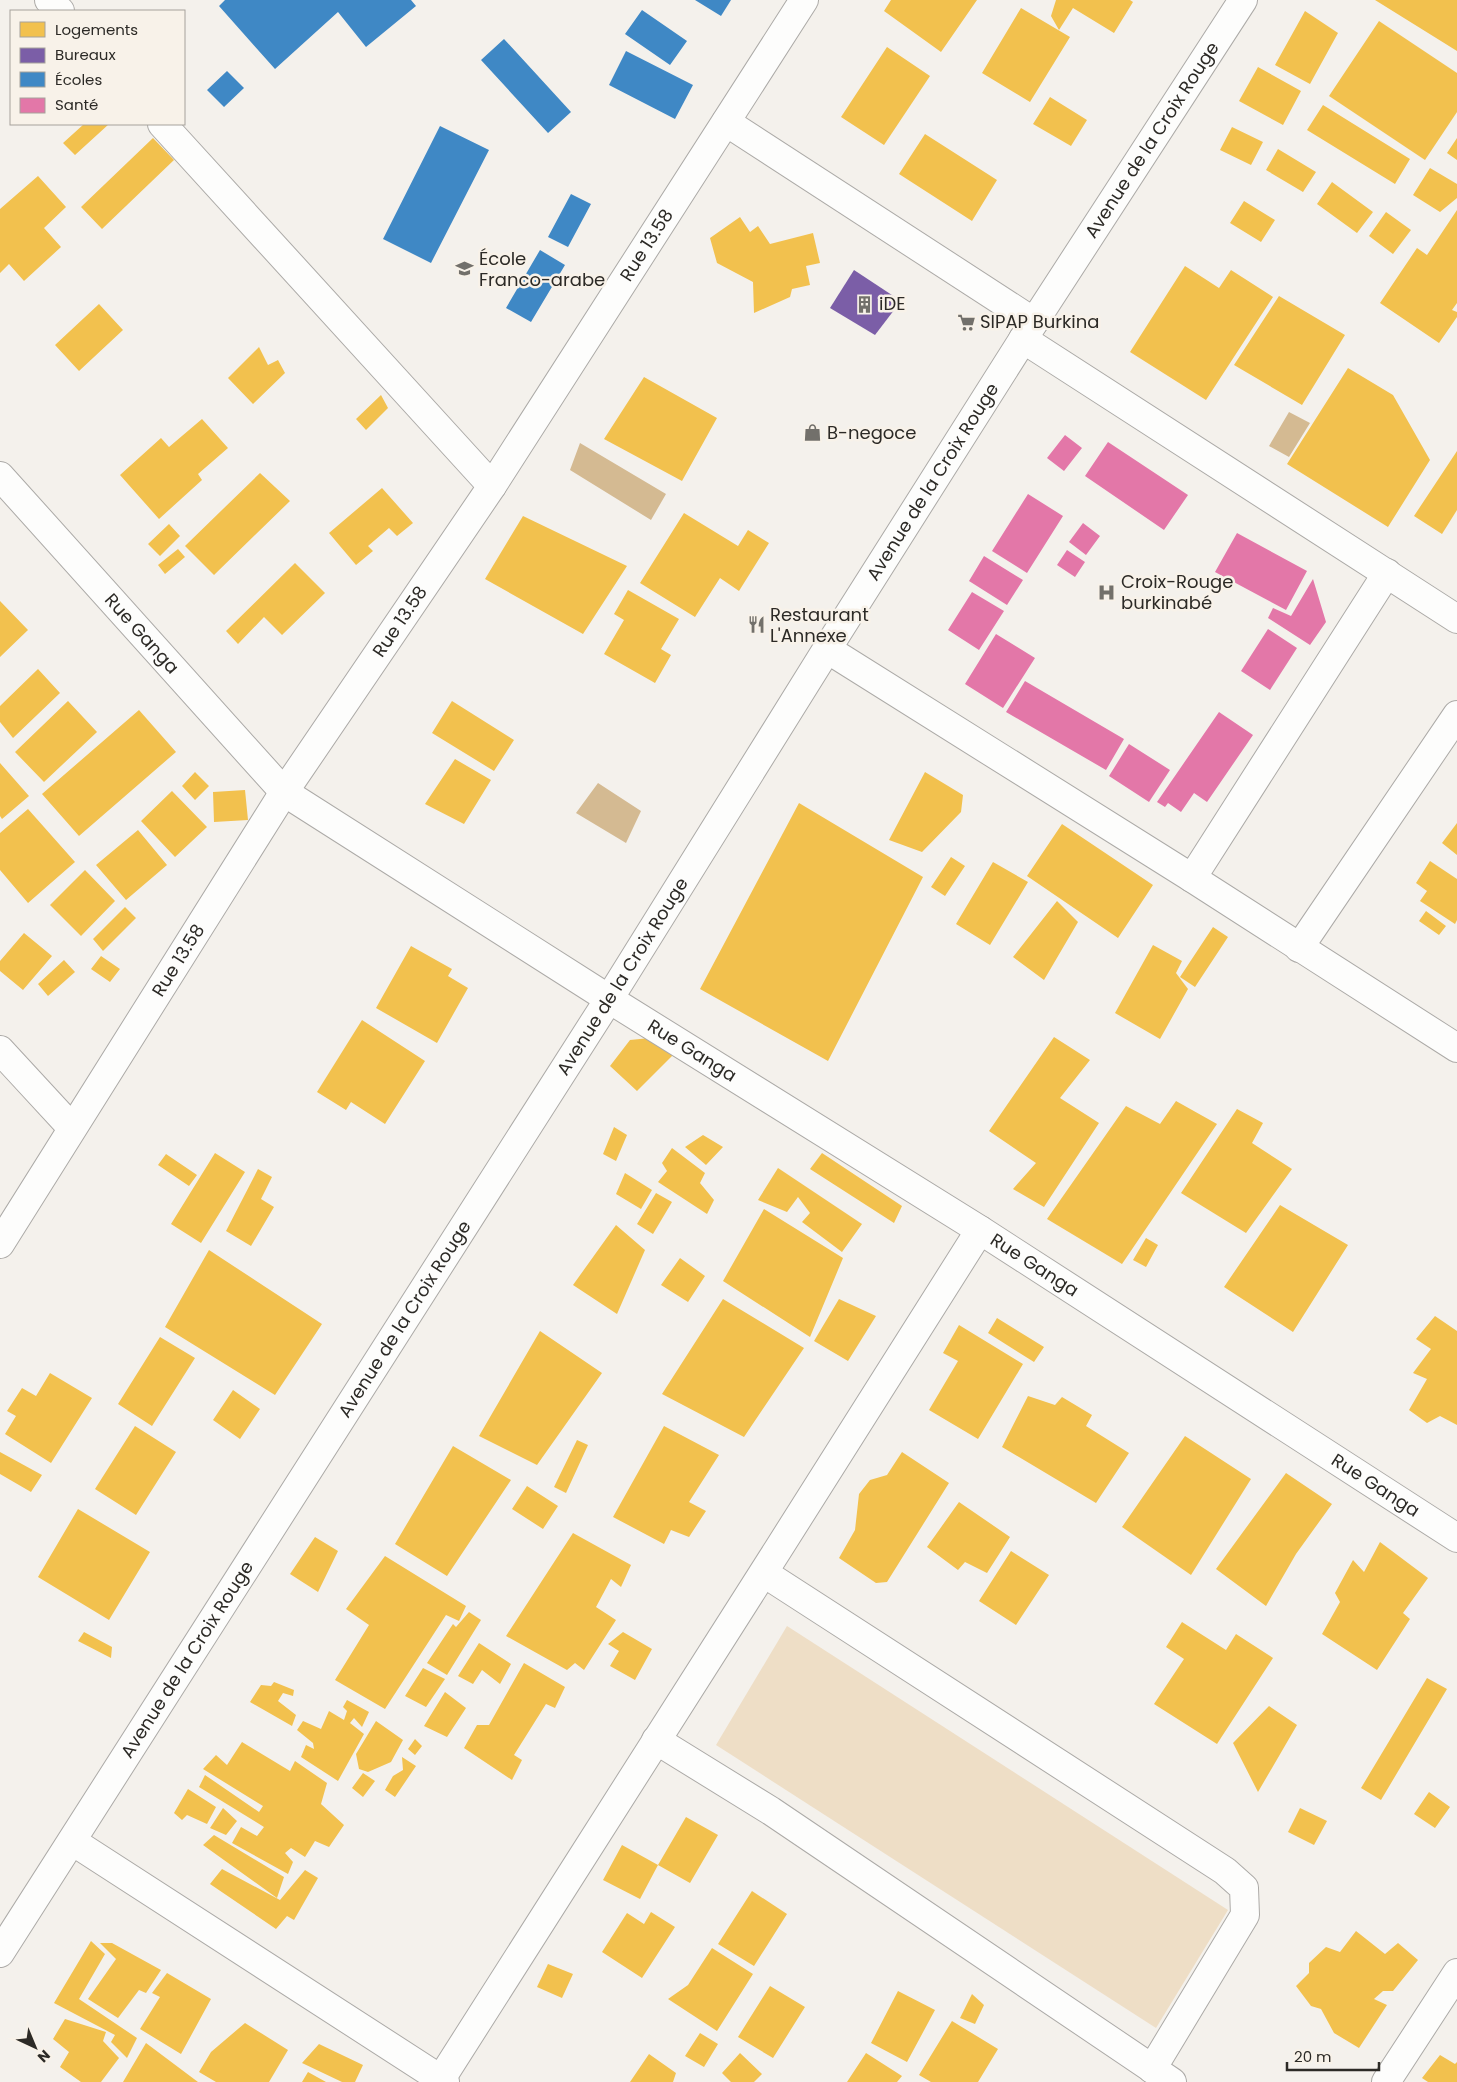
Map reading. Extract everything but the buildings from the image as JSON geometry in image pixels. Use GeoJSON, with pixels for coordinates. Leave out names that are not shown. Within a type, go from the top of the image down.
{"type":"FeatureCollection","features":[{"type":"Feature","properties":{"kind":"street"},"geometry":{"type":"LineString","coordinates":[[50,0],[59,10]]}},
{"type":"Feature","properties":{"kind":"street","name":"Rue 13.58"},"geometry":{"type":"LineString","coordinates":[[0,1244],[284,792],[492,486],[804,0]]}},
{"type":"Feature","properties":{"kind":"street","name":"Avenue de la Croix Rouge"},"geometry":{"type":"LineString","coordinates":[[0,1953],[609,999],[1029,330],[1243,0]]}},
{"type":"Feature","properties":{"kind":"street"},"geometry":{"type":"LineString","coordinates":[[726,122],[1029,330],[1457,619]]}},
{"type":"Feature","properties":{"kind":"street"},"geometry":{"type":"LineString","coordinates":[[163,125],[492,486]]}},
{"type":"Feature","properties":{"kind":"street","name":"Rue Ganga"},"geometry":{"type":"LineString","coordinates":[[0,476],[284,792],[609,999],[980,1230],[1457,1538]]}},
{"type":"Feature","properties":{"kind":"street"},"geometry":{"type":"LineString","coordinates":[[1192,878],[1387,573]]}},
{"type":"Feature","properties":{"kind":"street"},"geometry":{"type":"LineString","coordinates":[[827,649],[1192,878],[1457,1048]]}},
{"type":"Feature","properties":{"kind":"street"},"geometry":{"type":"LineString","coordinates":[[1299,948],[1457,715]]}},
{"type":"Feature","properties":{"kind":"street"},"geometry":{"type":"LineString","coordinates":[[0,1050],[72,1128]]}},
{"type":"Feature","properties":{"kind":"street"},"geometry":{"type":"LineString","coordinates":[[72,1841],[443,2081],[656,1740],[764,1573],[980,1230]]}},
{"type":"Feature","properties":{"kind":"street"},"geometry":{"type":"LineString","coordinates":[[656,1740],[771,1811],[1162,2076],[1245,1915],[1244,1888],[1226,1871],[764,1573]]}},
{"type":"Feature","properties":{"kind":"street"},"geometry":{"type":"LineString","coordinates":[[1386,2082],[1457,1973]]}},
{"type":"Feature","properties":{"kind":"shaded area"},"geometry":{"type":"Polygon","coordinates":[[[1289,412],[1310,423],[1289,457],[1269,446],[1289,412]]]}},
{"type":"Feature","properties":{"kind":"shaded area"},"geometry":{"type":"Polygon","coordinates":[[[580,443],[666,494],[651,520],[570,470],[580,443]]]}},
{"type":"Feature","properties":{"kind":"shaded area"},"geometry":{"type":"Polygon","coordinates":[[[598,783],[641,811],[626,843],[576,813],[598,783]]]}},
{"type":"Feature","properties":{"kind":"shaded area"},"geometry":{"type":"Polygon","coordinates":[[[787,1626],[1228,1910],[1156,2028],[716,1745],[787,1626]]]}},
{"type":"Feature","properties":{"kind":"place","name":"École Franco-arabe"},"geometry":{"type":"Point","coordinates":[465,269]}},
{"type":"Feature","properties":{"kind":"place","name":"iDE"},"geometry":{"type":"Point","coordinates":[865,304]}},
{"type":"Feature","properties":{"kind":"place","name":"SIPAP Burkina"},"geometry":{"type":"Point","coordinates":[966,322]}},
{"type":"Feature","properties":{"kind":"place","name":"B-negoce"},"geometry":{"type":"Point","coordinates":[813,433]}},
{"type":"Feature","properties":{"kind":"place","name":"Croix-Rouge burkinabé"},"geometry":{"type":"Point","coordinates":[1107,592]}},
{"type":"Feature","properties":{"kind":"place","name":"Restaurant L'Annexe"},"geometry":{"type":"Point","coordinates":[756,625]}}]}
